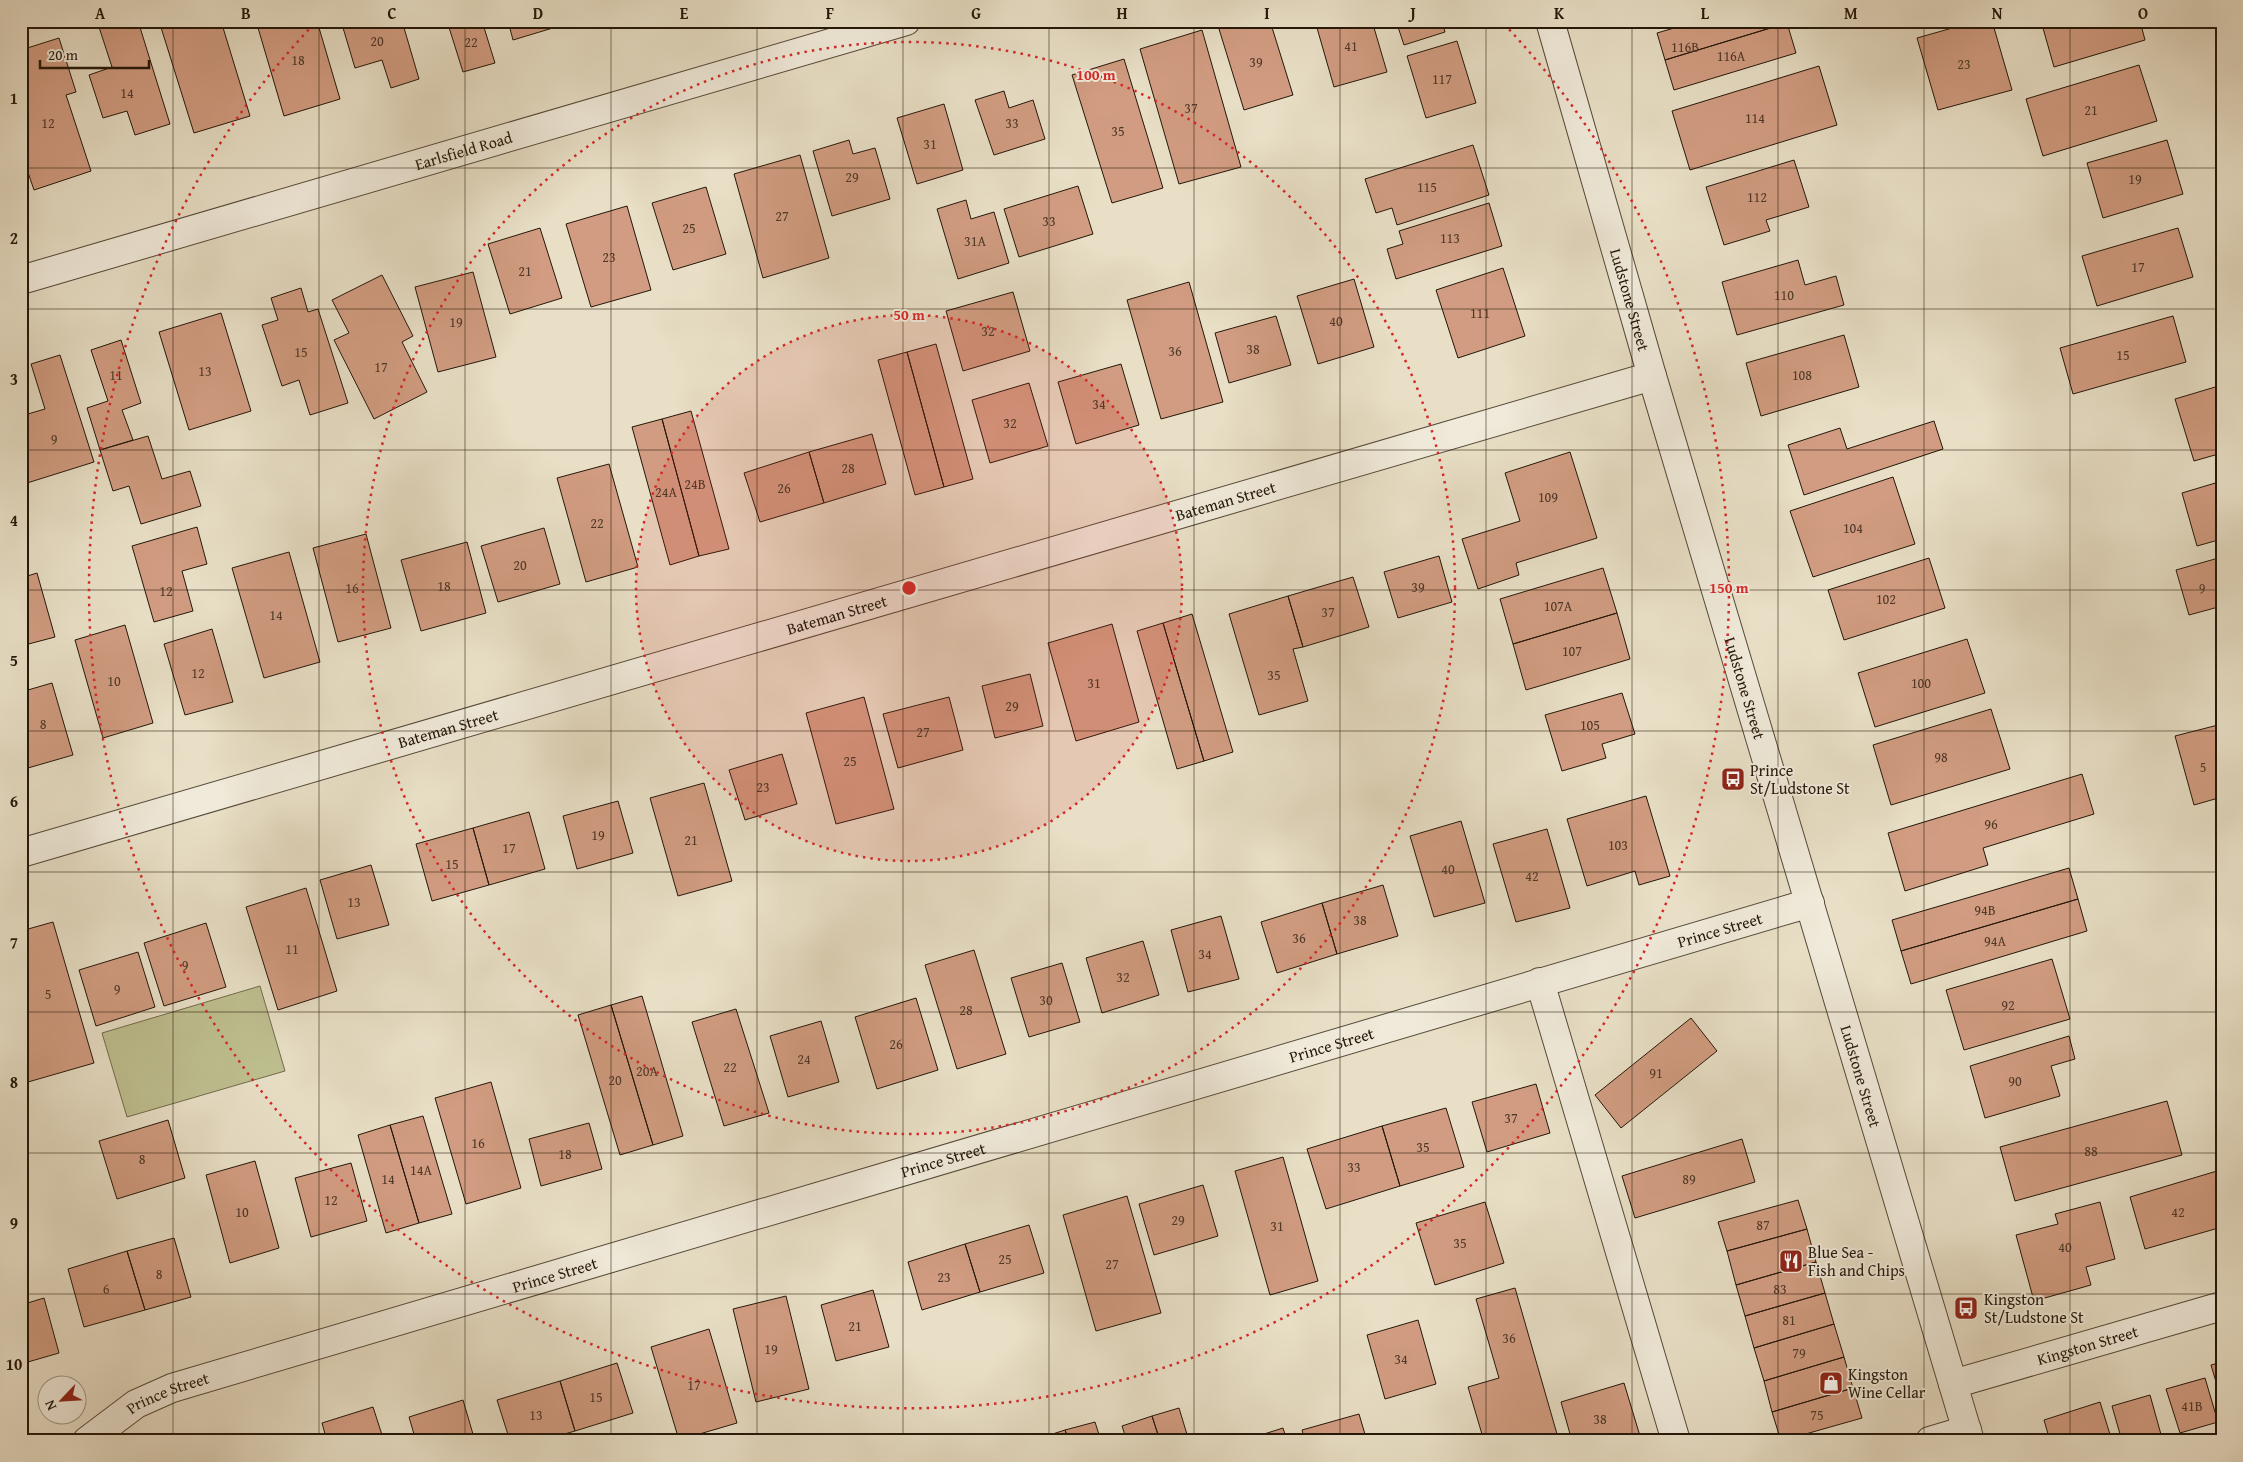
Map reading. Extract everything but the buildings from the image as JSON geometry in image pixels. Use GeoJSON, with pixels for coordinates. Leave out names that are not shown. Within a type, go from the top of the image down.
{"type":"FeatureCollection","features":[{"type":"Feature","properties":{"kind":"street","name":"Earlsfield Road"},"geometry":{"type":"LineString","coordinates":[[21,280],[906,21]]}},
{"type":"Feature","properties":{"kind":"street","name":"Ludstone Street"},"geometry":{"type":"LineString","coordinates":[[1550,21],[1652,376],[1969,1435]]}},
{"type":"Feature","properties":{"kind":"street","name":"Bateman Street"},"geometry":{"type":"LineString","coordinates":[[21,853],[1652,376]]}},
{"type":"Feature","properties":{"kind":"street","name":"Prince Street"},"geometry":{"type":"LineString","coordinates":[[87,1441],[136,1404],[172,1388],[1810,903]]}},
{"type":"Feature","properties":{"kind":"street"},"geometry":{"type":"LineString","coordinates":[[1540,982],[1676,1441]]}},
{"type":"Feature","properties":{"kind":"street","name":"Kingston Street"},"geometry":{"type":"LineString","coordinates":[[1953,1384],[2222,1306]]}},
{"type":"Feature","properties":{"kind":"street"},"geometry":{"type":"LineString","coordinates":[[1930,1441],[1969,1435]]}},
{"type":"Feature","properties":{"kind":"green space"},"geometry":{"type":"Polygon","coordinates":[[[260,986],[285,1071],[127,1117],[102,1033],[260,986]]]}},
{"type":"Feature","properties":{"kind":"place","name":"Prince St/Ludstone St"},"geometry":{"type":"Point","coordinates":[1733,779]}},
{"type":"Feature","properties":{"kind":"place","name":"Blue Sea - Fish and Chips"},"geometry":{"type":"Point","coordinates":[1791,1261]}},
{"type":"Feature","properties":{"kind":"place","name":"Kingston St/Ludstone St"},"geometry":{"type":"Point","coordinates":[1966,1308]}},
{"type":"Feature","properties":{"kind":"place","name":"Kingston Wine Cellar"},"geometry":{"type":"Point","coordinates":[1831,1383]}}]}
